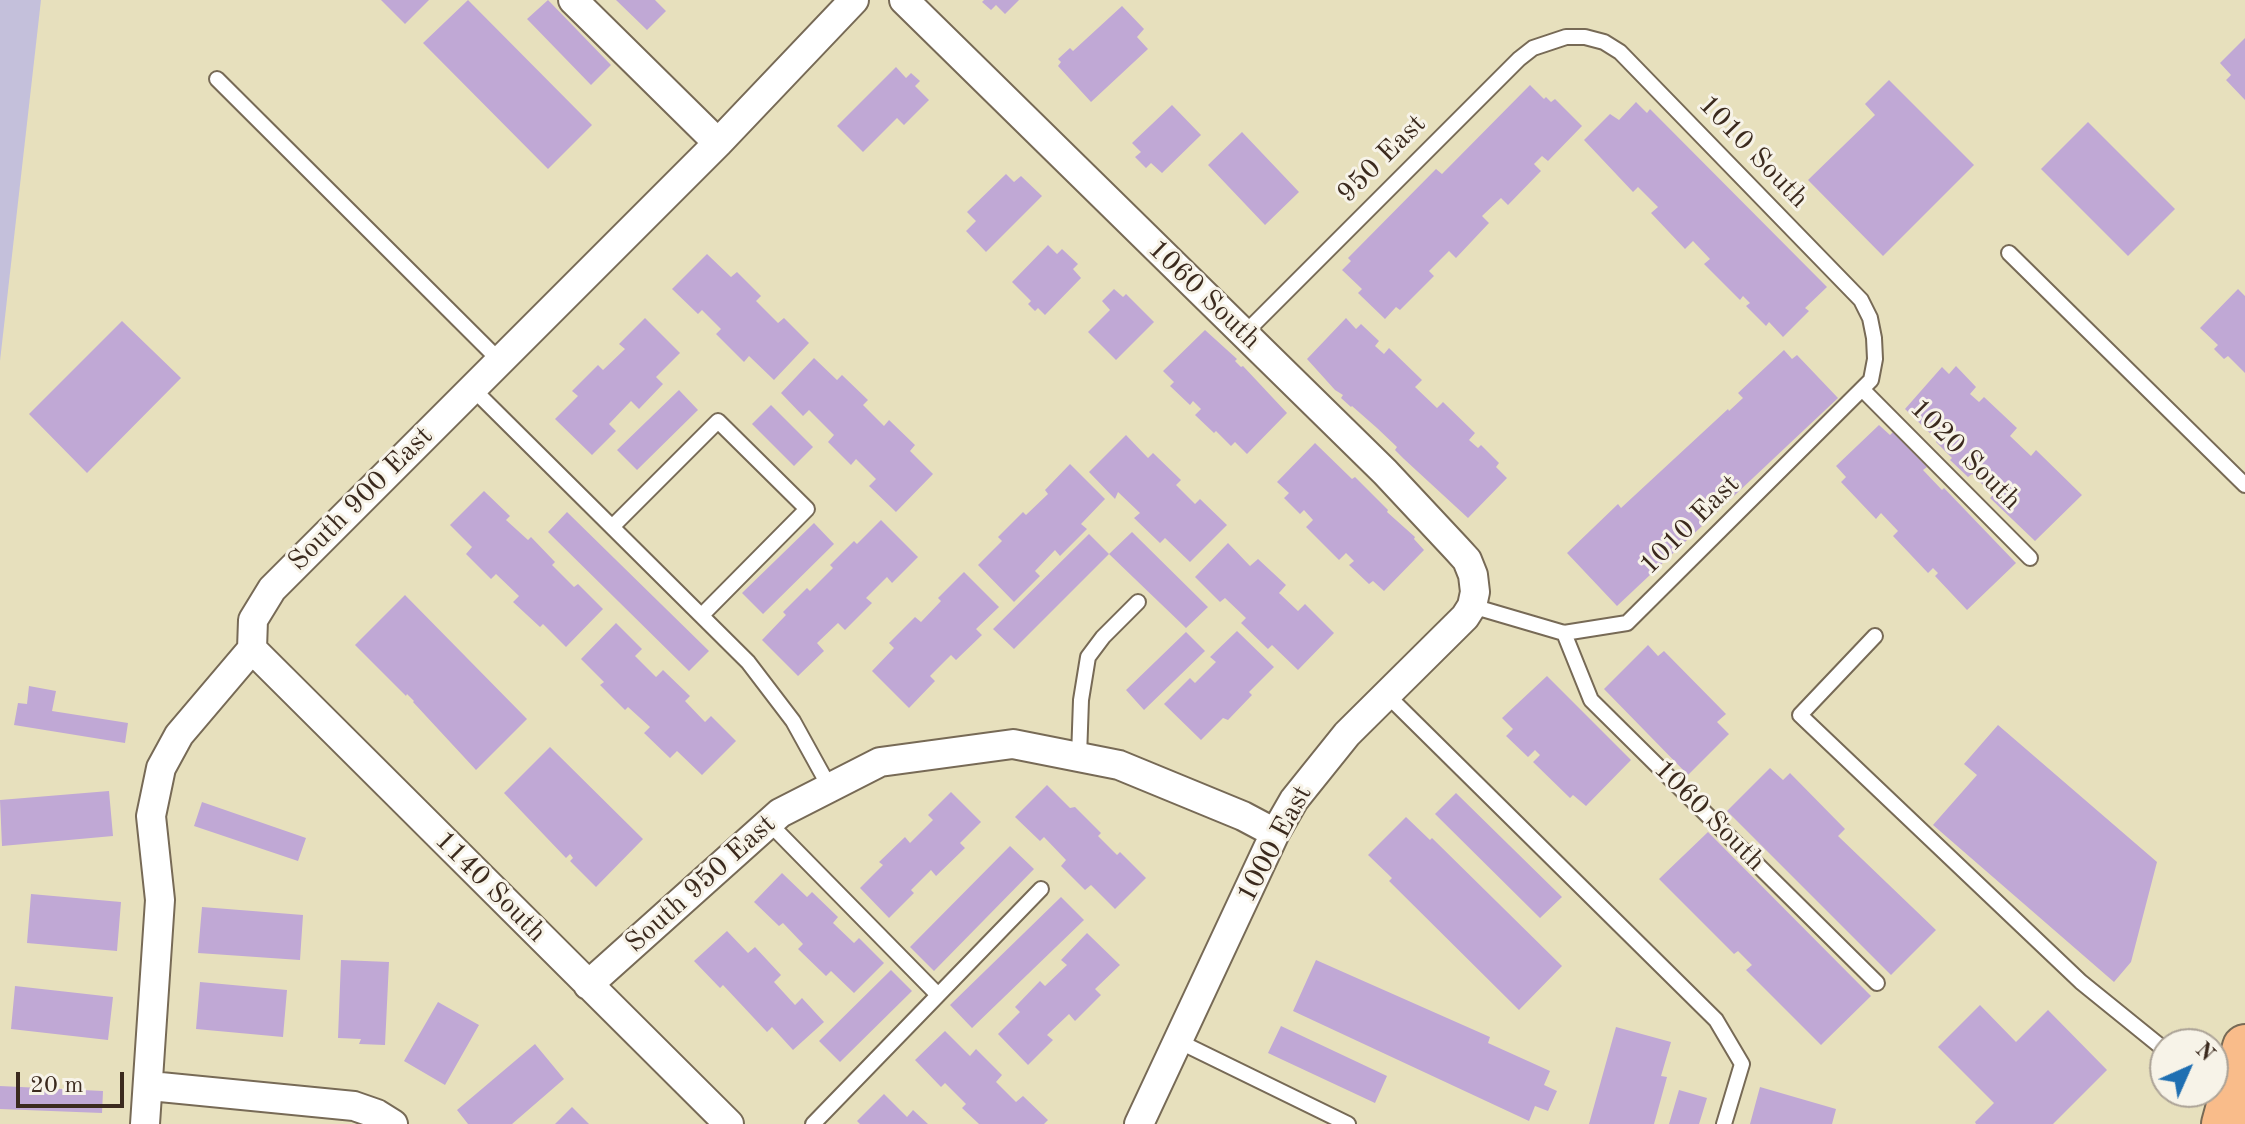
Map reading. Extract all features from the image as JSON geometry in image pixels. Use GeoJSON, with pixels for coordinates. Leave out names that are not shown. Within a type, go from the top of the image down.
{"type":"FeatureCollection","features":[{"type":"Feature","properties":{"kind":"main road"},"geometry":{"type":"LineString","coordinates":[[2229,1094],[2245,1047]]}},
{"type":"Feature","properties":{"kind":"street"},"geometry":{"type":"LineString","coordinates":[[573,0],[718,143]]}},
{"type":"Feature","properties":{"kind":"street","name":"South 900 East"},"geometry":{"type":"LineString","coordinates":[[252,649],[253,620],[272,589],[718,143],[854,0]]}},
{"type":"Feature","properties":{"kind":"street","name":"1060 South"},"geometry":{"type":"LineString","coordinates":[[904,0],[1385,472],[1467,560],[1475,592],[1472,606]]}},
{"type":"Feature","properties":{"kind":"street","name":"1000 East"},"geometry":{"type":"LineString","coordinates":[[1139,1124],[1275,833],[1294,800],[1320,765],[1386,694],[1430,654],[1472,606]]}},
{"type":"Feature","properties":{"kind":"street"},"geometry":{"type":"LineString","coordinates":[[145,1124],[150,1086],[160,900],[151,816],[161,768],[179,735],[252,649]]}},
{"type":"Feature","properties":{"kind":"street","name":"1140 South"},"geometry":{"type":"LineString","coordinates":[[252,649],[729,1124]]}},
{"type":"Feature","properties":{"kind":"street","name":"South 950 East"},"geometry":{"type":"LineString","coordinates":[[588,985],[780,813],[880,762],[1013,744],[1119,765],[1243,816],[1275,833]]}},
{"type":"Feature","properties":{"kind":"street"},"geometry":{"type":"LineString","coordinates":[[150,1086],[354,1106],[393,1124]]}},
{"type":"Feature","properties":{"kind":"lane","name":"950 East"},"geometry":{"type":"LineString","coordinates":[[1244,334],[1519,59],[1549,40],[1566,37]]}},
{"type":"Feature","properties":{"kind":"lane","name":"1010 South"},"geometry":{"type":"LineString","coordinates":[[1566,37],[1585,37],[1604,42],[1620,52],[1861,300],[1870,318],[1874,338]]}},
{"type":"Feature","properties":{"kind":"lane"},"geometry":{"type":"LineString","coordinates":[[217,79],[500,361]]}},
{"type":"Feature","properties":{"kind":"lane"},"geometry":{"type":"LineString","coordinates":[[2009,253],[2245,485]]}},
{"type":"Feature","properties":{"kind":"lane","name":"1010 East"},"geometry":{"type":"LineString","coordinates":[[1472,606],[1564,633],[1627,623],[1863,390],[1871,380],[1875,359],[1874,338]]}},
{"type":"Feature","properties":{"kind":"lane"},"geometry":{"type":"LineString","coordinates":[[472,388],[748,662],[793,721],[830,788]]}},
{"type":"Feature","properties":{"kind":"lane","name":"1020 South"},"geometry":{"type":"LineString","coordinates":[[1863,390],[2030,558]]}},
{"type":"Feature","properties":{"kind":"lane"},"geometry":{"type":"LineString","coordinates":[[612,527],[718,421],[807,509],[702,615]]}},
{"type":"Feature","properties":{"kind":"lane"},"geometry":{"type":"LineString","coordinates":[[1079,757],[1081,700],[1088,657],[1138,602]]}},
{"type":"Feature","properties":{"kind":"lane","name":"1060 South"},"geometry":{"type":"LineString","coordinates":[[1564,633],[1591,700],[1877,983]]}},
{"type":"Feature","properties":{"kind":"lane"},"geometry":{"type":"LineString","coordinates":[[1875,636],[1800,715],[2081,982],[2149,1037]]}},
{"type":"Feature","properties":{"kind":"lane"},"geometry":{"type":"LineString","coordinates":[[1386,694],[1716,1020],[1742,1064],[1724,1124]]}},
{"type":"Feature","properties":{"kind":"lane"},"geometry":{"type":"LineString","coordinates":[[769,823],[938,995]]}},
{"type":"Feature","properties":{"kind":"lane"},"geometry":{"type":"LineString","coordinates":[[813,1124],[1041,889]]}},
{"type":"Feature","properties":{"kind":"lane"},"geometry":{"type":"LineString","coordinates":[[1178,1041],[1348,1124]]}},
{"type":"Feature","properties":{"kind":"shaded area"},"geometry":{"type":"Polygon","coordinates":[[[0,0],[41,0],[0,361],[0,0]]]}},
{"type":"Feature","properties":{"kind":"building"},"geometry":{"type":"Polygon","coordinates":[[[381,0],[429,0],[405,24],[381,0]]]}},
{"type":"Feature","properties":{"kind":"building"},"geometry":{"type":"Polygon","coordinates":[[[468,0],[592,125],[548,169],[423,43],[468,0]]]}},
{"type":"Feature","properties":{"kind":"building"},"geometry":{"type":"Polygon","coordinates":[[[548,0],[611,65],[591,85],[527,19],[548,0]]]}},
{"type":"Feature","properties":{"kind":"building"},"geometry":{"type":"Polygon","coordinates":[[[616,0],[655,0],[666,11],[647,30],[616,0]]]}},
{"type":"Feature","properties":{"kind":"building"},"geometry":{"type":"Polygon","coordinates":[[[1019,0],[1005,14],[996,5],[991,10],[982,2],[1019,0]]]}},
{"type":"Feature","properties":{"kind":"building"},"geometry":{"type":"Polygon","coordinates":[[[1122,6],[1144,29],[1137,37],[1148,49],[1091,102],[1058,66],[1061,62],[1058,59],[1070,48],[1073,51],[1122,6]]]}},
{"type":"Feature","properties":{"kind":"building"},"geometry":{"type":"Polygon","coordinates":[[[2245,38],[2245,100],[2226,80],[2231,75],[2220,63],[2245,38]]]}},
{"type":"Feature","properties":{"kind":"building"},"geometry":{"type":"Polygon","coordinates":[[[896,67],[906,78],[911,73],[920,81],[915,86],[929,100],[904,125],[897,118],[863,152],[837,126],[896,67]]]}},
{"type":"Feature","properties":{"kind":"building"},"geometry":{"type":"Polygon","coordinates":[[[1889,80],[1974,165],[1883,256],[1808,180],[1875,115],[1865,104],[1889,80]]]}},
{"type":"Feature","properties":{"kind":"building"},"geometry":{"type":"Polygon","coordinates":[[[1530,85],[1544,99],[1546,97],[1551,102],[1555,99],[1582,126],[1548,161],[1542,156],[1534,164],[1541,171],[1508,205],[1501,198],[1482,216],[1489,223],[1456,258],[1449,251],[1429,271],[1434,276],[1400,310],[1396,307],[1385,319],[1358,293],[1362,289],[1342,270],[1351,261],[1348,258],[1436,169],[1442,174],[1530,85]]]}},
{"type":"Feature","properties":{"kind":"building"},"geometry":{"type":"Polygon","coordinates":[[[1636,102],[1647,113],[1650,109],[1827,287],[1805,308],[1809,311],[1783,337],[1769,322],[1766,326],[1746,306],[1750,303],[1743,296],[1740,300],[1704,264],[1710,259],[1693,241],[1685,249],[1651,213],[1658,207],[1638,187],[1633,192],[1584,140],[1610,114],[1619,120],[1636,102]]]}},
{"type":"Feature","properties":{"kind":"building"},"geometry":{"type":"Polygon","coordinates":[[[1172,105],[1201,135],[1162,173],[1151,163],[1146,168],[1135,157],[1141,152],[1132,143],[1172,105]]]}},
{"type":"Feature","properties":{"kind":"building"},"geometry":{"type":"Polygon","coordinates":[[[2088,122],[2175,209],[2128,256],[2041,169],[2088,122]]]}},
{"type":"Feature","properties":{"kind":"building"},"geometry":{"type":"Polygon","coordinates":[[[1242,132],[1299,192],[1265,225],[1208,165],[1242,132]]]}},
{"type":"Feature","properties":{"kind":"building"},"geometry":{"type":"Polygon","coordinates":[[[1006,174],[1014,182],[1021,176],[1042,196],[986,252],[966,231],[976,221],[967,212],[1006,174]]]}},
{"type":"Feature","properties":{"kind":"building"},"geometry":{"type":"Polygon","coordinates":[[[1048,245],[1057,254],[1062,249],[1078,264],[1073,269],[1081,278],[1045,315],[1028,304],[1031,301],[1012,282],[1048,245]]]}},
{"type":"Feature","properties":{"kind":"building"},"geometry":{"type":"Polygon","coordinates":[[[707,254],[731,277],[737,272],[761,296],[756,301],[778,323],[784,318],[809,343],[774,380],[749,356],[744,362],[716,334],[721,329],[702,310],[698,314],[672,289],[707,254]]]}},
{"type":"Feature","properties":{"kind":"building"},"geometry":{"type":"Polygon","coordinates":[[[1114,289],[1123,297],[1126,294],[1154,322],[1116,360],[1088,332],[1110,310],[1102,301],[1114,289]]]}},
{"type":"Feature","properties":{"kind":"building"},"geometry":{"type":"Polygon","coordinates":[[[2238,289],[2245,296],[2245,373],[2228,356],[2224,359],[2214,349],[2218,345],[2200,328],[2238,289]]]}},
{"type":"Feature","properties":{"kind":"building"},"geometry":{"type":"Polygon","coordinates":[[[645,318],[680,353],[656,377],[663,384],[639,409],[631,401],[609,424],[616,431],[592,455],[555,419],[578,396],[572,391],[598,365],[603,370],[625,349],[619,344],[645,318]]]}},
{"type":"Feature","properties":{"kind":"building"},"geometry":{"type":"Polygon","coordinates":[[[1346,318],[1356,329],[1361,324],[1379,341],[1375,346],[1384,354],[1389,348],[1422,380],[1415,387],[1437,408],[1443,402],[1475,433],[1469,440],[1478,448],[1481,445],[1499,463],[1496,467],[1507,478],[1468,518],[1404,459],[1395,450],[1397,447],[1377,428],[1341,398],[1343,395],[1307,359],[1346,318]]]}},
{"type":"Feature","properties":{"kind":"building"},"geometry":{"type":"Polygon","coordinates":[[[122,321],[181,378],[87,473],[29,414],[122,321]]]}},
{"type":"Feature","properties":{"kind":"building"},"geometry":{"type":"Polygon","coordinates":[[[1205,330],[1287,413],[1247,454],[1235,442],[1231,446],[1195,415],[1201,409],[1193,401],[1190,405],[1170,386],[1174,382],[1163,371],[1205,330]]]}},
{"type":"Feature","properties":{"kind":"building"},"geometry":{"type":"Polygon","coordinates":[[[1784,350],[1792,359],[1797,355],[1838,398],[1617,606],[1567,553],[1618,504],[1621,508],[1743,398],[1738,393],[1784,350]]]}},
{"type":"Feature","properties":{"kind":"building"},"geometry":{"type":"Polygon","coordinates":[[[814,358],[837,380],[842,375],[868,400],[863,405],[884,426],[889,420],[915,445],[910,451],[933,474],[896,512],[869,486],[876,479],[856,459],[851,465],[828,442],[834,435],[809,410],[803,416],[781,393],[814,358]]]}},
{"type":"Feature","properties":{"kind":"building"},"geometry":{"type":"Polygon","coordinates":[[[1956,366],[1976,387],[1970,394],[1979,402],[1984,397],[2017,428],[2010,436],[2031,456],[2036,450],[2082,495],[2035,541],[1990,498],[1993,495],[1972,474],[1968,477],[1950,460],[1952,458],[1937,440],[1905,409],[1942,367],[1949,374],[1956,366]]]}},
{"type":"Feature","properties":{"kind":"building"},"geometry":{"type":"Polygon","coordinates":[[[679,390],[698,410],[637,470],[617,450],[679,390]]]}},
{"type":"Feature","properties":{"kind":"building"},"geometry":{"type":"Polygon","coordinates":[[[771,405],[813,447],[794,466],[752,424],[771,405]]]}},
{"type":"Feature","properties":{"kind":"building"},"geometry":{"type":"Polygon","coordinates":[[[1879,425],[1890,435],[1893,432],[1927,467],[1923,470],[2016,563],[1967,610],[1935,576],[1938,573],[1933,568],[1928,573],[1893,536],[1898,531],[1881,513],[1876,519],[1841,482],[1846,477],[1836,466],[1879,425]]]}},
{"type":"Feature","properties":{"kind":"building"},"geometry":{"type":"Polygon","coordinates":[[[1126,435],[1148,458],[1153,453],[1181,480],[1176,485],[1195,504],[1200,499],[1227,525],[1190,562],[1165,538],[1160,543],[1134,518],[1140,513],[1118,492],[1115,499],[1089,472],[1126,435]]]}},
{"type":"Feature","properties":{"kind":"building"},"geometry":{"type":"Polygon","coordinates":[[[1315,443],[1352,479],[1355,477],[1424,550],[1384,591],[1373,581],[1369,584],[1349,565],[1354,561],[1346,553],[1339,560],[1306,527],[1313,520],[1304,510],[1300,514],[1284,498],[1289,493],[1277,482],[1315,443]]]}},
{"type":"Feature","properties":{"kind":"building"},"geometry":{"type":"Polygon","coordinates":[[[1070,464],[1105,499],[1081,524],[1087,529],[1060,556],[1055,550],[1035,571],[1040,576],[1014,602],[978,565],[1002,541],[998,537],[1023,512],[1026,515],[1048,494],[1045,490],[1070,464]]]}},
{"type":"Feature","properties":{"kind":"building"},"geometry":{"type":"Polygon","coordinates":[[[484,491],[510,516],[506,520],[528,540],[531,537],[574,587],[578,584],[603,609],[566,647],[543,624],[540,627],[513,602],[519,596],[496,574],[491,579],[466,554],[472,547],[450,525],[484,491]]]}},
{"type":"Feature","properties":{"kind":"building"},"geometry":{"type":"Polygon","coordinates":[[[567,512],[709,651],[689,671],[548,532],[567,512]]]}},
{"type":"Feature","properties":{"kind":"building"},"geometry":{"type":"Polygon","coordinates":[[[881,520],[918,557],[892,583],[887,577],[866,598],[872,603],[845,630],[838,623],[817,643],[824,651],[798,676],[762,640],[786,615],[783,612],[833,568],[830,565],[854,541],[857,544],[881,520]]]}},
{"type":"Feature","properties":{"kind":"building"},"geometry":{"type":"Polygon","coordinates":[[[814,523],[834,544],[763,614],[742,593],[814,523]]]}},
{"type":"Feature","properties":{"kind":"building"},"geometry":{"type":"Polygon","coordinates":[[[1132,532],[1208,607],[1186,628],[1109,554],[1132,532]]]}},
{"type":"Feature","properties":{"kind":"building"},"geometry":{"type":"Polygon","coordinates":[[[1089,534],[1109,554],[1014,649],[993,629],[1089,534]]]}},
{"type":"Feature","properties":{"kind":"building"},"geometry":{"type":"Polygon","coordinates":[[[1228,543],[1250,566],[1258,559],[1286,585],[1279,593],[1298,611],[1305,604],[1334,633],[1298,670],[1272,645],[1268,649],[1241,623],[1246,618],[1225,598],[1220,602],[1195,577],[1228,543]]]}},
{"type":"Feature","properties":{"kind":"building"},"geometry":{"type":"Polygon","coordinates":[[[964,572],[999,607],[976,629],[982,635],[956,660],[951,655],[930,676],[935,681],[909,708],[872,671],[894,648],[889,643],[915,617],[921,622],[941,601],[938,598],[964,572]]]}},
{"type":"Feature","properties":{"kind":"building"},"geometry":{"type":"Polygon","coordinates":[[[405,595],[527,719],[476,770],[414,701],[355,645],[405,595]]]}},
{"type":"Feature","properties":{"kind":"building"},"geometry":{"type":"Polygon","coordinates":[[[616,623],[642,649],[635,656],[656,677],[663,670],[690,696],[685,701],[705,722],[711,716],[736,741],[702,775],[677,751],[670,758],[644,733],[650,727],[628,707],[625,710],[600,685],[604,682],[581,659],[616,623]]]}},
{"type":"Feature","properties":{"kind":"building"},"geometry":{"type":"Polygon","coordinates":[[[1237,631],[1274,667],[1249,692],[1252,695],[1228,720],[1223,718],[1201,740],[1164,704],[1190,678],[1195,683],[1216,662],[1210,657],[1237,631]]]}},
{"type":"Feature","properties":{"kind":"building"},"geometry":{"type":"Polygon","coordinates":[[[1186,632],[1205,651],[1144,710],[1126,690],[1186,632]]]}},
{"type":"Feature","properties":{"kind":"building"},"geometry":{"type":"Polygon","coordinates":[[[1648,645],[1658,656],[1664,651],[1726,714],[1717,722],[1729,734],[1688,775],[1604,689],[1648,645]]]}},
{"type":"Feature","properties":{"kind":"building"},"geometry":{"type":"Polygon","coordinates":[[[1547,676],[1631,760],[1586,806],[1573,795],[1570,798],[1533,762],[1540,755],[1535,750],[1528,757],[1506,736],[1513,729],[1502,718],[1547,676]]]}},
{"type":"Feature","properties":{"kind":"building"},"geometry":{"type":"Polygon","coordinates":[[[29,686],[56,691],[52,711],[128,723],[125,743],[14,725],[18,703],[27,704],[29,686]]]}},
{"type":"Feature","properties":{"kind":"building"},"geometry":{"type":"Polygon","coordinates":[[[1998,725],[2157,862],[2131,962],[2114,982],[1933,825],[1977,775],[1964,764],[1998,725]]]}},
{"type":"Feature","properties":{"kind":"building"},"geometry":{"type":"Polygon","coordinates":[[[550,747],[643,839],[596,887],[570,861],[573,858],[570,854],[566,858],[504,793],[550,747]]]}},
{"type":"Feature","properties":{"kind":"building"},"geometry":{"type":"Polygon","coordinates":[[[1770,768],[1783,780],[1790,773],[1845,829],[1838,836],[1936,930],[1891,975],[1727,811],[1770,768]]]}},
{"type":"Feature","properties":{"kind":"building"},"geometry":{"type":"Polygon","coordinates":[[[1047,785],[1070,808],[1075,807],[1101,833],[1098,836],[1117,855],[1120,852],[1146,878],[1115,909],[1091,885],[1085,890],[1061,866],[1066,860],[1044,837],[1040,841],[1015,817],[1047,785]]]}},
{"type":"Feature","properties":{"kind":"building"},"geometry":{"type":"Polygon","coordinates":[[[109,791],[113,836],[2,846],[0,800],[109,791]]]}},
{"type":"Feature","properties":{"kind":"building"},"geometry":{"type":"Polygon","coordinates":[[[951,792],[981,822],[960,843],[965,848],[936,876],[931,870],[889,918],[860,888],[883,865],[879,862],[905,837],[910,843],[933,820],[928,815],[951,792]]]}},
{"type":"Feature","properties":{"kind":"building"},"geometry":{"type":"Polygon","coordinates":[[[1456,793],[1562,897],[1540,918],[1435,814],[1456,793]]]}},
{"type":"Feature","properties":{"kind":"building"},"geometry":{"type":"Polygon","coordinates":[[[202,802],[306,838],[298,861],[194,826],[202,802]]]}},
{"type":"Feature","properties":{"kind":"building"},"geometry":{"type":"Polygon","coordinates":[[[1406,817],[1430,840],[1432,838],[1562,966],[1519,1010],[1389,881],[1392,878],[1368,855],[1406,817]]]}},
{"type":"Feature","properties":{"kind":"building"},"geometry":{"type":"Polygon","coordinates":[[[1708,832],[1871,996],[1821,1045],[1746,970],[1752,965],[1738,951],[1734,954],[1659,879],[1708,832]]]}},
{"type":"Feature","properties":{"kind":"building"},"geometry":{"type":"Polygon","coordinates":[[[1010,846],[1034,869],[934,971],[910,947],[1010,846]]]}},
{"type":"Feature","properties":{"kind":"building"},"geometry":{"type":"Polygon","coordinates":[[[782,873],[807,897],[812,892],[838,917],[833,923],[854,943],[859,938],[884,963],[854,993],[831,971],[826,976],[798,949],[803,944],[783,923],[779,926],[754,902],[782,873]]]}},
{"type":"Feature","properties":{"kind":"building"},"geometry":{"type":"Polygon","coordinates":[[[31,894],[121,902],[117,951],[27,943],[31,894]]]}},
{"type":"Feature","properties":{"kind":"building"},"geometry":{"type":"Polygon","coordinates":[[[1061,897],[1084,920],[972,1028],[950,1005],[1061,897]]]}},
{"type":"Feature","properties":{"kind":"building"},"geometry":{"type":"Polygon","coordinates":[[[202,907],[303,915],[300,960],[198,953],[202,907]]]}},
{"type":"Feature","properties":{"kind":"building"},"geometry":{"type":"Polygon","coordinates":[[[727,931],[748,953],[755,947],[781,975],[774,982],[795,1005],[802,998],[824,1022],[793,1050],[772,1027],[767,1032],[723,985],[720,988],[694,961],[727,931]]]}},
{"type":"Feature","properties":{"kind":"building"},"geometry":{"type":"Polygon","coordinates":[[[1087,933],[1120,965],[1095,989],[1101,995],[1075,1021],[1069,1014],[1047,1035],[1053,1040],[1028,1065],[998,1034],[1020,1012],[1015,1007],[1040,981],[1045,986],[1067,965],[1061,960],[1087,933]]]}},
{"type":"Feature","properties":{"kind":"building"},"geometry":{"type":"Polygon","coordinates":[[[341,960],[389,962],[385,1045],[359,1044],[361,1039],[338,1038],[341,960]]]}},
{"type":"Feature","properties":{"kind":"building"},"geometry":{"type":"Polygon","coordinates":[[[1316,960],[1490,1037],[1488,1043],[1550,1071],[1544,1085],[1557,1091],[1548,1111],[1535,1106],[1529,1121],[1293,1011],[1316,960]]]}},
{"type":"Feature","properties":{"kind":"building"},"geometry":{"type":"Polygon","coordinates":[[[891,970],[912,991],[840,1062],[819,1041],[891,970]]]}},
{"type":"Feature","properties":{"kind":"building"},"geometry":{"type":"Polygon","coordinates":[[[200,982],[287,990],[283,1037],[196,1029],[200,982]]]}},
{"type":"Feature","properties":{"kind":"building"},"geometry":{"type":"Polygon","coordinates":[[[15,986],[113,997],[108,1040],[11,1029],[15,986]]]}},
{"type":"Feature","properties":{"kind":"building"},"geometry":{"type":"Polygon","coordinates":[[[438,1002],[479,1025],[445,1085],[404,1061],[438,1002]]]}},
{"type":"Feature","properties":{"kind":"building"},"geometry":{"type":"Polygon","coordinates":[[[1980,1005],[2016,1042],[2048,1010],[2107,1070],[2053,1124],[1976,1124],[1994,1103],[1938,1047],[1980,1005]]]}},
{"type":"Feature","properties":{"kind":"building"},"geometry":{"type":"Polygon","coordinates":[[[1281,1026],[1387,1076],[1375,1103],[1268,1053],[1281,1026]]]}},
{"type":"Feature","properties":{"kind":"building"},"geometry":{"type":"Polygon","coordinates":[[[1616,1027],[1671,1042],[1661,1076],[1667,1077],[1654,1124],[1589,1124],[1616,1027]]]}},
{"type":"Feature","properties":{"kind":"building"},"geometry":{"type":"Polygon","coordinates":[[[945,1031],[970,1056],[976,1049],[1002,1075],[996,1082],[1016,1102],[1023,1096],[1048,1120],[1044,1124],[979,1124],[962,1108],[966,1104],[945,1083],[941,1087],[915,1060],[945,1031]]]}},
{"type":"Feature","properties":{"kind":"building"},"geometry":{"type":"Polygon","coordinates":[[[535,1044],[564,1079],[512,1124],[468,1124],[457,1110],[535,1044]]]}},
{"type":"Feature","properties":{"kind":"building"},"geometry":{"type":"Polygon","coordinates":[[[0,1086],[103,1091],[102,1113],[0,1109],[0,1086]]]}},
{"type":"Feature","properties":{"kind":"building"},"geometry":{"type":"Polygon","coordinates":[[[1760,1087],[1836,1109],[1832,1124],[1750,1124],[1760,1087]]]}},
{"type":"Feature","properties":{"kind":"building"},"geometry":{"type":"Polygon","coordinates":[[[1679,1090],[1707,1098],[1699,1124],[1669,1124],[1679,1090]]]}},
{"type":"Feature","properties":{"kind":"building"},"geometry":{"type":"Polygon","coordinates":[[[884,1094],[907,1117],[913,1110],[928,1124],[860,1124],[857,1121],[884,1094]]]}},
{"type":"Feature","properties":{"kind":"building"},"geometry":{"type":"Polygon","coordinates":[[[572,1107],[589,1124],[555,1124],[572,1107]]]}}]}
